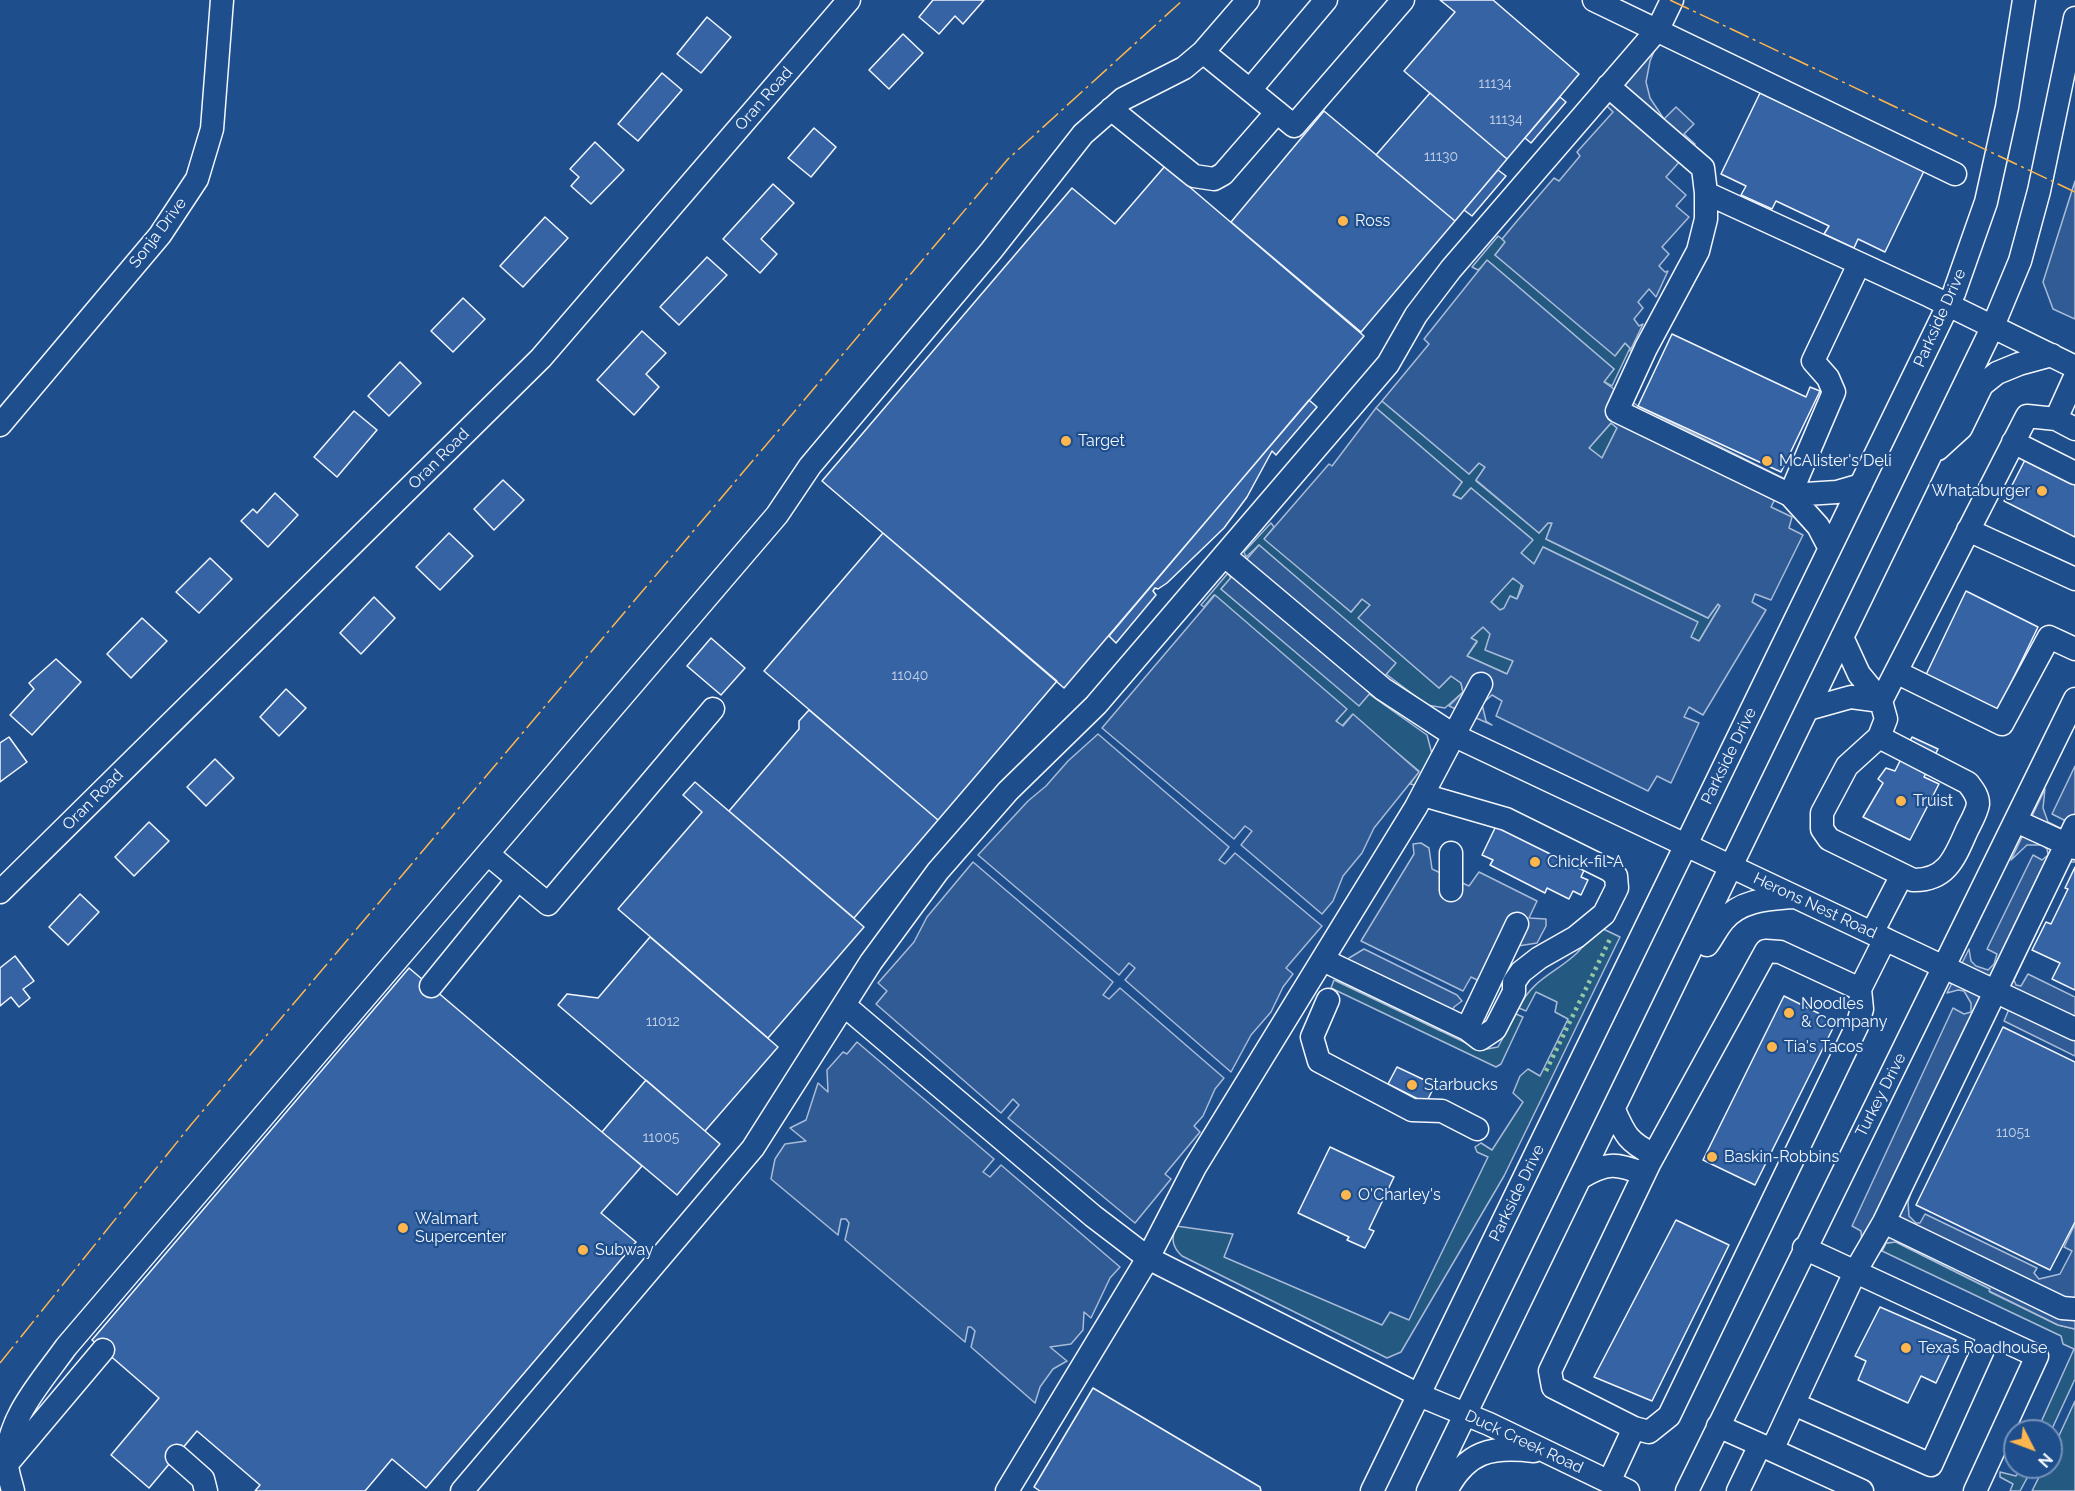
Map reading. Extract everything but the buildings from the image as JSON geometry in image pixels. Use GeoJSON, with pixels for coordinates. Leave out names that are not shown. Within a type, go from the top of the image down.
{"type":"FeatureCollection","features":[{"type":"Feature","properties":{"kind":"street","name":"Sonja Drive"},"geometry":{"type":"LineString","coordinates":[[0,425],[160,235],[197,180],[212,129],[222,0]]}},
{"type":"Feature","properties":{"kind":"street","name":"Oran Road"},"geometry":{"type":"LineString","coordinates":[[0,892],[541,358],[849,0]]}},
{"type":"Feature","properties":{"kind":"street"},"geometry":{"type":"LineString","coordinates":[[13,1491],[7,1464],[10,1435],[24,1407],[66,1347],[777,516],[810,466],[991,250],[1083,134],[1123,99],[1184,68],[1203,52],[1248,0]]}},
{"type":"Feature","properties":{"kind":"street"},"geometry":{"type":"LineString","coordinates":[[1250,90],[1326,0]]}},
{"type":"Feature","properties":{"kind":"street"},"geometry":{"type":"LineString","coordinates":[[1203,52],[1293,126],[1403,0]]}},
{"type":"Feature","properties":{"kind":"street"},"geometry":{"type":"LineString","coordinates":[[1594,0],[1955,174]]}},
{"type":"Feature","properties":{"kind":"street"},"geometry":{"type":"LineString","coordinates":[[462,1491],[753,1148],[890,935],[956,849],[1008,791],[1096,705],[1388,364],[1416,315],[1451,269],[1658,29],[1672,0]]}},
{"type":"Feature","properties":{"kind":"street","name":"Parkside Drive"},"geometry":{"type":"LineString","coordinates":[[1372,1491],[1829,547],[1949,305],[1986,202],[2007,107],[2024,0]]}},
{"type":"Feature","properties":{"kind":"street"},"geometry":{"type":"LineString","coordinates":[[1428,1491],[1993,326],[2020,261],[2039,191],[2067,85],[2075,18]]}},
{"type":"Feature","properties":{"kind":"street"},"geometry":{"type":"LineString","coordinates":[[1608,86],[1703,168],[1706,193],[1706,219],[1698,251],[1646,348],[1617,411],[1790,495],[1813,520],[1829,547]]}},
{"type":"Feature","properties":{"kind":"street"},"geometry":{"type":"LineString","coordinates":[[1111,109],[1194,176],[1207,179],[1222,174],[1276,112]]}},
{"type":"Feature","properties":{"kind":"street"},"geometry":{"type":"LineString","coordinates":[[1706,193],[1949,305],[2075,367]]}},
{"type":"Feature","properties":{"kind":"street"},"geometry":{"type":"LineString","coordinates":[[1790,495],[1834,392],[1828,378],[1813,361],[1859,264]]}},
{"type":"Feature","properties":{"kind":"street"},"geometry":{"type":"LineString","coordinates":[[1930,456],[1961,428],[1975,398],[1990,379],[2019,364],[2052,356]]}},
{"type":"Feature","properties":{"kind":"street"},"geometry":{"type":"LineString","coordinates":[[1881,701],[2027,416],[2065,424],[2075,376]]}},
{"type":"Feature","properties":{"kind":"street"},"geometry":{"type":"LineString","coordinates":[[2013,442],[2075,473]]}},
{"type":"Feature","properties":{"kind":"street"},"geometry":{"type":"LineString","coordinates":[[1790,495],[1837,492],[1861,485]]}},
{"type":"Feature","properties":{"kind":"street"},"geometry":{"type":"LineString","coordinates":[[1968,530],[2075,579]]}},
{"type":"Feature","properties":{"kind":"street","name":"Herons Nest Road"},"geometry":{"type":"LineString","coordinates":[[1225,556],[1383,689],[1455,736],[2075,1029]]}},
{"type":"Feature","properties":{"kind":"street"},"geometry":{"type":"LineString","coordinates":[[1842,637],[1859,674],[1881,701],[1886,718],[1879,737],[1847,766],[1822,813],[1820,821],[1822,829],[1829,839],[1913,880],[1938,876],[1952,864],[1978,806],[1977,795],[1968,783],[1879,737]]}},
{"type":"Feature","properties":{"kind":"street"},"geometry":{"type":"LineString","coordinates":[[1896,672],[2002,724],[2049,637],[2075,649]]}},
{"type":"Feature","properties":{"kind":"street"},"geometry":{"type":"LineString","coordinates":[[1007,1491],[1148,1258],[1195,1167],[1423,795],[1481,684]]}},
{"type":"Feature","properties":{"kind":"street"},"geometry":{"type":"LineString","coordinates":[[1808,709],[1851,697],[1881,701]]}},
{"type":"Feature","properties":{"kind":"street","name":"Turkey Drive"},"geometry":{"type":"LineString","coordinates":[[1687,1491],[1804,1248],[1945,967],[2075,699]]}},
{"type":"Feature","properties":{"kind":"street"},"geometry":{"type":"LineString","coordinates":[[489,855],[548,904],[713,709]]}},
{"type":"Feature","properties":{"kind":"street"},"geometry":{"type":"LineString","coordinates":[[1323,960],[1467,1029],[1480,1039],[1493,1033],[1514,992],[1566,954],[1576,936],[1604,914],[1617,888],[1616,876],[1609,870],[1506,819],[1423,795]]}},
{"type":"Feature","properties":{"kind":"street"},"geometry":{"type":"LineString","coordinates":[[1738,1491],[1794,1404],[1855,1272],[1884,1222],[2072,839],[2016,821]]}},
{"type":"Feature","properties":{"kind":"street"},"geometry":{"type":"LineString","coordinates":[[1963,840],[1998,857]]}},
{"type":"Feature","properties":{"kind":"street"},"geometry":{"type":"LineString","coordinates":[[1450,853],[1451,890]]}},
{"type":"Feature","properties":{"kind":"street"},"geometry":{"type":"LineString","coordinates":[[1860,989],[1780,952],[1766,951],[1649,1165],[1550,1371],[1553,1387],[1634,1428],[1649,1432],[1669,1416],[1857,1026],[1862,1009],[1860,989],[1902,874]]}},
{"type":"Feature","properties":{"kind":"street"},"geometry":{"type":"LineString","coordinates":[[431,986],[518,879]]}},
{"type":"Feature","properties":{"kind":"street"},"geometry":{"type":"LineString","coordinates":[[1674,986],[1710,941],[1721,923],[1734,911],[1762,899],[1794,897]]}},
{"type":"Feature","properties":{"kind":"street"},"geometry":{"type":"LineString","coordinates":[[1467,1029],[1517,924]]}},
{"type":"Feature","properties":{"kind":"street"},"geometry":{"type":"LineString","coordinates":[[1328,1000],[1312,1037],[1319,1062],[1412,1110],[1442,1111],[1477,1129]]}},
{"type":"Feature","properties":{"kind":"street","name":"Duck Creek Road"},"geometry":{"type":"LineString","coordinates":[[844,1005],[1093,1216],[1148,1258],[1419,1395],[1549,1453],[1606,1485]]}},
{"type":"Feature","properties":{"kind":"street"},"geometry":{"type":"LineString","coordinates":[[1614,1110],[1625,1136],[1649,1165]]}},
{"type":"Feature","properties":{"kind":"street"},"geometry":{"type":"LineString","coordinates":[[1580,1178],[1599,1167],[1649,1165]]}},
{"type":"Feature","properties":{"kind":"street"},"geometry":{"type":"LineString","coordinates":[[1884,1222],[2062,1308],[2075,1309]]}},
{"type":"Feature","properties":{"kind":"street"},"geometry":{"type":"LineString","coordinates":[[1804,1248],[2037,1356],[1975,1491]]}},
{"type":"Feature","properties":{"kind":"street"},"geometry":{"type":"LineString","coordinates":[[1794,1404],[1930,1465],[1990,1334]]}},
{"type":"Feature","properties":{"kind":"street"},"geometry":{"type":"LineString","coordinates":[[7,1464],[103,1350]]}},
{"type":"Feature","properties":{"kind":"street"},"geometry":{"type":"LineString","coordinates":[[1718,1426],[1862,1491]]}},
{"type":"Feature","properties":{"kind":"street"},"geometry":{"type":"LineString","coordinates":[[1606,1485],[1634,1428]]}},
{"type":"Feature","properties":{"kind":"street"},"geometry":{"type":"LineString","coordinates":[[1446,1491],[1455,1474],[1475,1456],[1494,1450],[1514,1449],[1549,1453]]}},
{"type":"Feature","properties":{"kind":"street"},"geometry":{"type":"LineString","coordinates":[[177,1456],[203,1479],[206,1491]]}},
{"type":"Feature","properties":{"kind":"shaded area"},"geometry":{"type":"Polygon","coordinates":[[[1656,47],[1650,61],[1646,82],[1650,98],[1664,119],[1676,107],[1694,124],[1684,134],[1695,144],[1666,177],[1686,195],[1676,206],[1689,217],[1662,247],[1669,254],[1659,266],[1665,272],[1668,271],[1656,297],[1649,289],[1638,302],[1643,308],[1634,319],[1639,326],[1643,324],[1630,351],[1625,343],[1615,356],[1495,255],[1505,242],[1502,239],[1517,221],[1554,178],[1559,181],[1580,156],[1577,152],[1613,112],[1607,106],[1656,47]]]}},
{"type":"Feature","properties":{"kind":"shaded area"},"geometry":{"type":"Polygon","coordinates":[[[2075,181],[2075,319],[2053,309],[2043,282],[2075,181]]]}},
{"type":"Feature","properties":{"kind":"shaded area"},"geometry":{"type":"Polygon","coordinates":[[[1498,236],[1506,242],[1495,255],[1615,355],[1625,343],[1630,348],[1612,386],[1603,381],[1614,369],[1488,261],[1478,270],[1472,267],[1498,236]]]}},
{"type":"Feature","properties":{"kind":"shaded area"},"geometry":{"type":"Polygon","coordinates":[[[1487,260],[1614,369],[1604,382],[1638,406],[1785,479],[1771,507],[1792,517],[1789,528],[1803,535],[1771,600],[1755,594],[1752,602],[1766,610],[1703,715],[1689,707],[1684,717],[1699,723],[1671,783],[1657,776],[1648,791],[1496,716],[1502,701],[1492,695],[1482,704],[1486,721],[1492,725],[1449,706],[1463,692],[1461,683],[1451,676],[1439,688],[1358,618],[1370,605],[1362,599],[1351,612],[1264,539],[1329,464],[1332,466],[1376,408],[1462,482],[1453,495],[1461,499],[1471,488],[1533,540],[1521,553],[1534,564],[1543,547],[1698,622],[1691,637],[1699,641],[1720,606],[1718,604],[1708,618],[1546,539],[1552,523],[1548,523],[1539,533],[1476,480],[1485,467],[1479,463],[1469,474],[1382,401],[1429,344],[1424,339],[1487,260]],[[1611,423],[1589,448],[1602,458],[1617,428],[1611,423]],[[1513,578],[1491,602],[1500,610],[1504,608],[1510,596],[1517,599],[1523,586],[1513,578]],[[1483,627],[1471,638],[1477,641],[1467,656],[1507,674],[1513,661],[1485,650],[1490,634],[1483,627]]]}},
{"type":"Feature","properties":{"kind":"shaded area"},"geometry":{"type":"Polygon","coordinates":[[[1382,401],[1469,474],[1479,463],[1485,467],[1476,481],[1539,533],[1548,523],[1552,523],[1546,539],[1708,618],[1718,604],[1720,606],[1699,641],[1690,637],[1697,622],[1543,547],[1534,564],[1521,553],[1532,539],[1471,488],[1461,499],[1452,495],[1462,482],[1376,408],[1382,401]]]}},
{"type":"Feature","properties":{"kind":"shaded area"},"geometry":{"type":"Polygon","coordinates":[[[1611,423],[1617,428],[1602,458],[1589,448],[1611,423]]]}},
{"type":"Feature","properties":{"kind":"shaded area"},"geometry":{"type":"Polygon","coordinates":[[[1271,523],[1274,527],[1265,538],[1351,612],[1362,599],[1370,605],[1359,618],[1439,688],[1451,676],[1461,683],[1463,692],[1445,708],[1427,705],[1386,674],[1395,663],[1259,545],[1246,557],[1244,552],[1271,523]]]}},
{"type":"Feature","properties":{"kind":"shaded area"},"geometry":{"type":"Polygon","coordinates":[[[1259,545],[1396,663],[1359,706],[1221,589],[1259,545]]]}},
{"type":"Feature","properties":{"kind":"shaded area"},"geometry":{"type":"Polygon","coordinates":[[[1228,573],[1231,578],[1221,589],[1359,705],[1369,694],[1427,735],[1432,754],[1415,785],[1410,784],[1419,771],[1352,715],[1342,726],[1336,721],[1346,709],[1214,595],[1204,607],[1201,605],[1228,573]]]}},
{"type":"Feature","properties":{"kind":"shaded area"},"geometry":{"type":"Polygon","coordinates":[[[1511,578],[1522,583],[1517,599],[1510,596],[1504,609],[1500,610],[1491,602],[1511,578]]]}},
{"type":"Feature","properties":{"kind":"shaded area"},"geometry":{"type":"Polygon","coordinates":[[[1215,595],[1347,709],[1336,721],[1343,726],[1353,714],[1419,772],[1374,828],[1362,853],[1343,876],[1333,901],[1322,914],[1241,845],[1252,831],[1245,826],[1234,839],[1102,728],[1215,595]]]}},
{"type":"Feature","properties":{"kind":"shaded area"},"geometry":{"type":"Polygon","coordinates":[[[1483,627],[1490,632],[1513,661],[1507,674],[1467,656],[1477,642],[1470,639],[1483,627]]]}},
{"type":"Feature","properties":{"kind":"shaded area"},"geometry":{"type":"Polygon","coordinates":[[[1098,734],[1229,847],[1219,860],[1225,864],[1235,853],[1322,926],[1286,968],[1293,974],[1283,987],[1271,1012],[1251,1035],[1231,1072],[1125,980],[1135,968],[1129,963],[1119,975],[978,855],[1028,801],[1098,734]]]}},
{"type":"Feature","properties":{"kind":"shaded area"},"geometry":{"type":"Polygon","coordinates":[[[2075,766],[2075,862],[2070,862],[2014,980],[2016,985],[2021,986],[2028,974],[2075,997],[2075,1056],[2004,1021],[2009,1009],[1999,1007],[1912,1189],[1908,1202],[1909,1216],[1916,1223],[1920,1223],[1925,1214],[2037,1268],[2034,1273],[2039,1279],[2060,1274],[2072,1251],[2064,1247],[2075,1224],[2075,1329],[2058,1325],[1896,1242],[1886,1243],[1882,1251],[1862,1242],[1861,1231],[1852,1226],[1953,1008],[1964,1014],[1971,1012],[1971,1003],[1964,991],[1947,993],[1969,949],[1971,961],[1976,966],[1988,970],[1994,964],[1997,954],[1987,949],[2033,855],[2042,860],[2048,855],[2047,849],[2042,845],[2027,845],[2011,860],[2045,789],[2043,808],[2048,822],[2062,829],[2066,821],[2052,814],[2075,766]]]}},
{"type":"Feature","properties":{"kind":"shaded area"},"geometry":{"type":"Polygon","coordinates":[[[1421,843],[1429,848],[1432,869],[1469,886],[1479,872],[1537,901],[1529,918],[1546,919],[1546,926],[1537,943],[1518,946],[1496,989],[1471,977],[1463,991],[1361,941],[1414,854],[1413,844],[1421,843]]]}},
{"type":"Feature","properties":{"kind":"shaded area"},"geometry":{"type":"Polygon","coordinates":[[[973,862],[1113,982],[1103,995],[1109,999],[1120,988],[1224,1078],[1215,1089],[1203,1116],[1194,1126],[1200,1132],[1165,1174],[1171,1179],[1135,1223],[1008,1118],[1019,1105],[1013,1099],[1001,1113],[876,1004],[887,991],[878,983],[914,942],[927,917],[973,862]]]}},
{"type":"Feature","properties":{"kind":"shaded area"},"geometry":{"type":"Polygon","coordinates":[[[1597,926],[1620,937],[1504,1176],[1401,1352],[1387,1358],[1179,1253],[1173,1242],[1176,1226],[1233,1234],[1224,1257],[1382,1325],[1390,1312],[1409,1320],[1488,1157],[1477,1152],[1475,1147],[1481,1143],[1492,1150],[1523,1102],[1513,1093],[1520,1076],[1528,1069],[1540,1076],[1568,1019],[1555,1012],[1557,1002],[1536,992],[1526,1011],[1519,1008],[1524,998],[1538,983],[1577,953],[1597,926]]]}},
{"type":"Feature","properties":{"kind":"shaded area"},"geometry":{"type":"Polygon","coordinates":[[[1364,949],[1457,995],[1462,1001],[1454,1007],[1441,1031],[1337,980],[1349,958],[1364,949]]]}},
{"type":"Feature","properties":{"kind":"shaded area"},"geometry":{"type":"Polygon","coordinates":[[[1334,980],[1481,1050],[1498,1047],[1516,1014],[1523,1017],[1501,1064],[1496,1067],[1331,988],[1334,980]]]}},
{"type":"Feature","properties":{"kind":"shaded area"},"geometry":{"type":"Polygon","coordinates":[[[857,1042],[994,1159],[983,1172],[990,1177],[1001,1165],[1120,1267],[1110,1278],[1091,1318],[1084,1312],[1083,1330],[1071,1344],[1050,1347],[1067,1361],[1053,1369],[1040,1387],[1035,1403],[971,1347],[975,1331],[971,1327],[968,1327],[965,1342],[845,1240],[849,1223],[846,1219],[841,1219],[838,1235],[771,1179],[775,1159],[785,1144],[806,1141],[790,1128],[806,1120],[818,1083],[828,1092],[827,1070],[843,1052],[847,1054],[857,1042]]]}},
{"type":"Feature","properties":{"kind":"shaded area"},"geometry":{"type":"Polygon","coordinates":[[[1896,1242],[1990,1289],[1990,1292],[2058,1325],[2075,1329],[2075,1379],[2057,1419],[2042,1419],[2074,1349],[2063,1344],[2061,1336],[1882,1251],[1886,1243],[1896,1242]]]}},
{"type":"Feature","properties":{"kind":"shaded area"},"geometry":{"type":"Polygon","coordinates":[[[2075,1401],[2075,1491],[2032,1491],[2038,1479],[2063,1479],[2063,1427],[2075,1401]]]}},
{"type":"Feature","properties":{"kind":"shaded area"},"geometry":{"type":"Polygon","coordinates":[[[2004,1479],[2026,1479],[2020,1491],[2010,1491],[2013,1484],[2004,1479]]]}},
{"type":"Feature","properties":{"kind":"hedge"},"geometry":{"type":"LineString","coordinates":[[1546,1071],[1611,937]]}},
{"type":"Feature","properties":{"kind":"power"},"geometry":{"type":"LineString","coordinates":[[0,1363],[190,1126],[1008,159],[1183,0]]}},
{"type":"Feature","properties":{"kind":"power"},"geometry":{"type":"LineString","coordinates":[[1670,0],[2075,192]]}},
{"type":"Feature","properties":{"kind":"place","name":"Ross"},"geometry":{"type":"Point","coordinates":[1343,221]}},
{"type":"Feature","properties":{"kind":"place","name":"Target"},"geometry":{"type":"Point","coordinates":[1066,441]}},
{"type":"Feature","properties":{"kind":"place","name":"McAlister's Deli"},"geometry":{"type":"Point","coordinates":[1767,461]}},
{"type":"Feature","properties":{"kind":"place","name":"Whataburger"},"geometry":{"type":"Point","coordinates":[2042,491]}},
{"type":"Feature","properties":{"kind":"place","name":"Truist"},"geometry":{"type":"Point","coordinates":[1901,801]}},
{"type":"Feature","properties":{"kind":"place","name":"Chick-fil-A"},"geometry":{"type":"Point","coordinates":[1535,862]}},
{"type":"Feature","properties":{"kind":"place","name":"Noodles & Company"},"geometry":{"type":"Point","coordinates":[1789,1013]}},
{"type":"Feature","properties":{"kind":"place","name":"Tia's Tacos"},"geometry":{"type":"Point","coordinates":[1772,1047]}},
{"type":"Feature","properties":{"kind":"place","name":"Starbucks"},"geometry":{"type":"Point","coordinates":[1412,1085]}},
{"type":"Feature","properties":{"kind":"place","name":"Baskin-Robbins"},"geometry":{"type":"Point","coordinates":[1712,1157]}},
{"type":"Feature","properties":{"kind":"place","name":"O'Charley's"},"geometry":{"type":"Point","coordinates":[1346,1195]}},
{"type":"Feature","properties":{"kind":"place","name":"Walmart Supercenter"},"geometry":{"type":"Point","coordinates":[403,1228]}},
{"type":"Feature","properties":{"kind":"place","name":"Subway"},"geometry":{"type":"Point","coordinates":[583,1250]}},
{"type":"Feature","properties":{"kind":"place","name":"Texas Roadhouse"},"geometry":{"type":"Point","coordinates":[1906,1348]}}]}
